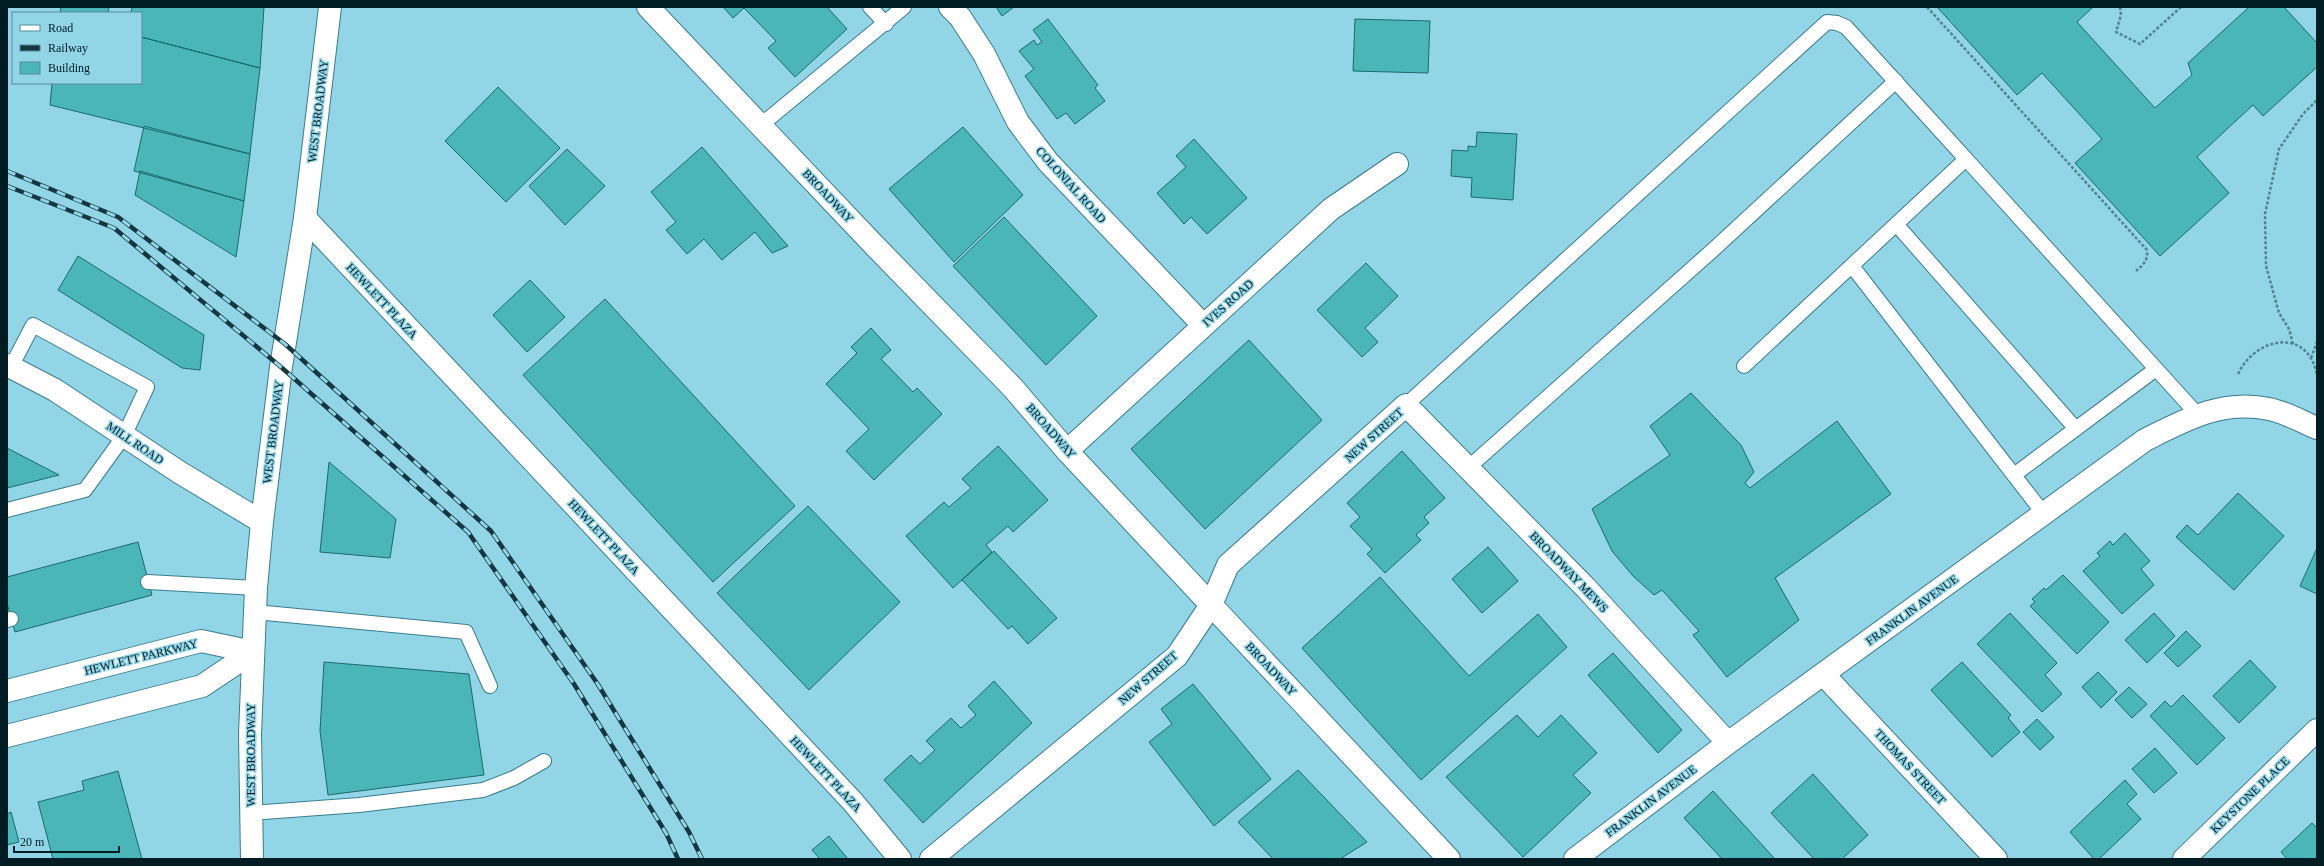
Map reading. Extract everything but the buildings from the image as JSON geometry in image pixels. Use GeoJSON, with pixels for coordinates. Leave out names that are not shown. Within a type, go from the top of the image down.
{"type":"FeatureCollection","features":[{"type":"Feature","properties":{"kind":"street","name":"WEST BROADWAY"},"geometry":{"type":"LineString","coordinates":[[252,859],[250,734],[256,588],[262,522],[281,367],[305,218],[330,7]]}},
{"type":"Feature","properties":{"kind":"street","name":"BROADWAY"},"geometry":{"type":"LineString","coordinates":[[648,7],[1013,388],[1067,451],[1449,859]]}},
{"type":"Feature","properties":{"kind":"street","name":"COLONIAL ROAD"},"geometry":{"type":"LineString","coordinates":[[950,7],[960,16],[984,54],[1018,122],[1048,162],[1203,325]]}},
{"type":"Feature","properties":{"kind":"street","name":"IVES ROAD"},"geometry":{"type":"LineString","coordinates":[[1067,451],[1331,209],[1397,164]]}},
{"type":"Feature","properties":{"kind":"street","name":"HEWLETT PLAZA"},"geometry":{"type":"LineString","coordinates":[[305,218],[826,773],[900,859]]}},
{"type":"Feature","properties":{"kind":"street","name":"MILL ROAD"},"geometry":{"type":"LineString","coordinates":[[9,366],[55,390],[179,472],[262,522]]}},
{"type":"Feature","properties":{"kind":"street","name":"BROADWAY MEWS"},"geometry":{"type":"LineString","coordinates":[[1406,405],[1586,588],[1728,743]]}},
{"type":"Feature","properties":{"kind":"street","name":"NEW STREET"},"geometry":{"type":"LineString","coordinates":[[931,859],[1177,656],[1211,604],[1228,564],[1406,405]]}},
{"type":"Feature","properties":{"kind":"street","name":"FRANKLIN AVENUE"},"geometry":{"type":"LineString","coordinates":[[1574,859],[1728,743],[1824,675],[2145,440],[2197,414],[2232,406],[2269,409],[2317,428]]}},
{"type":"Feature","properties":{"kind":"street","name":"HEWLETT PARKWAY"},"geometry":{"type":"LineString","coordinates":[[7,691],[201,641],[254,652]]}},
{"type":"Feature","properties":{"kind":"street"},"geometry":{"type":"LineString","coordinates":[[7,736],[202,686],[254,652]]}},
{"type":"Feature","properties":{"kind":"street","name":"THOMAS STREET"},"geometry":{"type":"LineString","coordinates":[[1824,675],[1996,859]]}},
{"type":"Feature","properties":{"kind":"street","name":"KEYSTONE PLACE"},"geometry":{"type":"LineString","coordinates":[[2184,859],[2317,730]]}},
{"type":"Feature","properties":{"kind":"lane"},"geometry":{"type":"LineString","coordinates":[[870,7],[886,24]]}},
{"type":"Feature","properties":{"kind":"lane"},"geometry":{"type":"LineString","coordinates":[[761,125],[886,24],[904,7]]}},
{"type":"Feature","properties":{"kind":"lane"},"geometry":{"type":"LineString","coordinates":[[1406,405],[1827,22],[1837,23],[1846,27],[2197,414]]}},
{"type":"Feature","properties":{"kind":"lane"},"geometry":{"type":"LineString","coordinates":[[1468,468],[1714,249],[1896,81]]}},
{"type":"Feature","properties":{"kind":"lane"},"geometry":{"type":"LineString","coordinates":[[1744,366],[1966,159]]}},
{"type":"Feature","properties":{"kind":"lane"},"geometry":{"type":"LineString","coordinates":[[1896,224],[2076,429]]}},
{"type":"Feature","properties":{"kind":"lane"},"geometry":{"type":"LineString","coordinates":[[1852,266],[2044,514]]}},
{"type":"Feature","properties":{"kind":"lane"},"geometry":{"type":"LineString","coordinates":[[7,510],[85,490],[124,436],[147,387],[33,325],[9,366]]}},
{"type":"Feature","properties":{"kind":"lane"},"geometry":{"type":"LineString","coordinates":[[2014,475],[2156,369]]}},
{"type":"Feature","properties":{"kind":"lane"},"geometry":{"type":"LineString","coordinates":[[148,582],[256,588]]}},
{"type":"Feature","properties":{"kind":"lane"},"geometry":{"type":"LineString","coordinates":[[255,612],[466,632],[490,686]]}},
{"type":"Feature","properties":{"kind":"lane"},"geometry":{"type":"LineString","coordinates":[[251,813],[359,805],[483,790],[514,778],[544,761]]}},
{"type":"Feature","properties":{"kind":"path"},"geometry":{"type":"LineString","coordinates":[[1927,7],[2143,244],[2147,250],[2148,257],[2136,271]]}},
{"type":"Feature","properties":{"kind":"path"},"geometry":{"type":"LineString","coordinates":[[2120,7],[2121,15],[2116,32],[2140,44],[2181,7]]}},
{"type":"Feature","properties":{"kind":"path"},"geometry":{"type":"LineString","coordinates":[[2293,344],[2289,329],[2279,314],[2266,266],[2264,214],[2280,149],[2303,114],[2317,100]]}},
{"type":"Feature","properties":{"kind":"path"},"geometry":{"type":"LineString","coordinates":[[2311,359],[2317,342]]}},
{"type":"Feature","properties":{"kind":"path"},"geometry":{"type":"LineString","coordinates":[[2238,374],[2244,363],[2261,347],[2271,343],[2293,344],[2304,351],[2311,359],[2317,376]]}},
{"type":"Feature","properties":{"kind":"railway"},"geometry":{"type":"LineString","coordinates":[[7,171],[118,217],[285,344],[491,531],[597,683],[689,832],[702,859]]}},
{"type":"Feature","properties":{"kind":"railway"},"geometry":{"type":"LineString","coordinates":[[7,186],[114,228],[281,367],[468,532],[574,684],[666,833],[678,859]]}}]}
